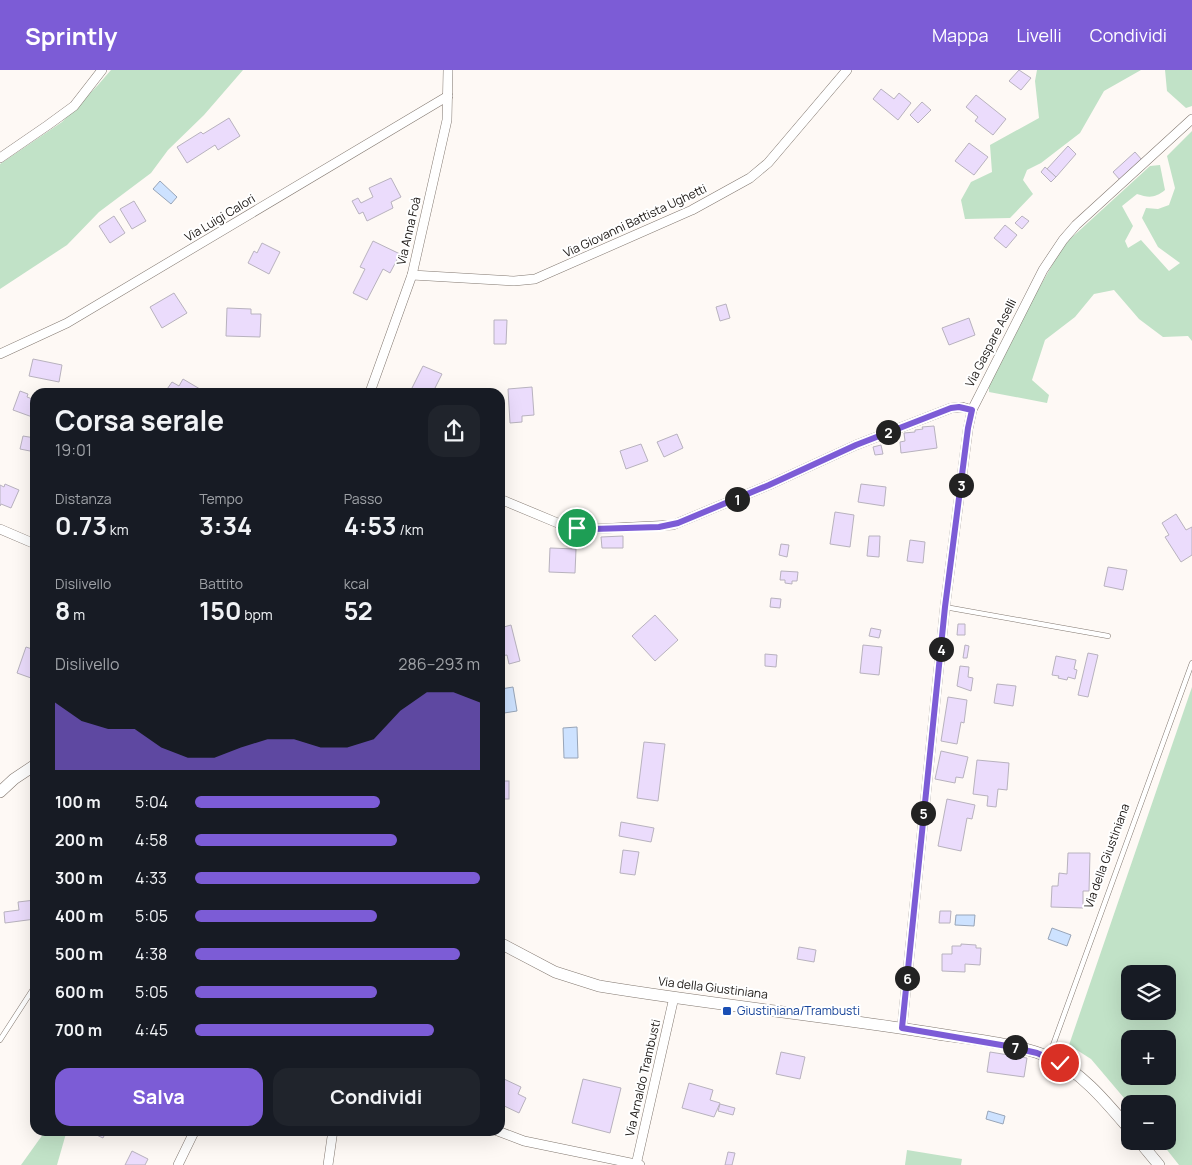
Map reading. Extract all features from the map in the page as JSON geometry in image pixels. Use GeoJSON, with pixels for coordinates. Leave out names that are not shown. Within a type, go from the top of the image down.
{"type":"FeatureCollection","features":[{"type":"Feature","properties":{"kind":"street"},"geometry":{"type":"LineString","coordinates":[[0,158],[74,106],[102,70]]}},
{"type":"Feature","properties":{"kind":"street","name":"Via Anna Foà"},"geometry":{"type":"LineString","coordinates":[[371,388],[412,275],[447,120],[448,70]]}},
{"type":"Feature","properties":{"kind":"street","name":"Via Giovanni Battista Ughetti"},"geometry":{"type":"LineString","coordinates":[[412,275],[514,281],[535,279],[692,210],[750,178],[768,163],[847,70]]}},
{"type":"Feature","properties":{"kind":"street","name":"Via Luigi Calori"},"geometry":{"type":"LineString","coordinates":[[0,354],[67,322],[448,96]]}},
{"type":"Feature","properties":{"kind":"street","name":"Via Gaspare Aselli"},"geometry":{"type":"LineString","coordinates":[[902,1028],[945,607],[968,428],[972,410],[1043,270],[1063,240],[1076,225],[1192,119]]}},
{"type":"Feature","properties":{"kind":"street"},"geometry":{"type":"LineString","coordinates":[[505,501],[560,524],[577,528],[673,525],[769,485],[856,445],[951,408],[959,407],[972,410]]}},
{"type":"Feature","properties":{"kind":"street"},"geometry":{"type":"LineString","coordinates":[[0,529],[30,542]]}},
{"type":"Feature","properties":{"kind":"street"},"geometry":{"type":"LineString","coordinates":[[0,792],[14,779],[30,768]]}},
{"type":"Feature","properties":{"kind":"street","name":"Via della Giustiniana"},"geometry":{"type":"LineString","coordinates":[[505,947],[538,965],[570,978],[599,986],[902,1028],[1007,1046],[1049,1057],[1075,1073],[1089,1085],[1121,1120]]}},
{"type":"Feature","properties":{"kind":"street","name":"Via Arnaldo Trambusti"},"geometry":{"type":"LineString","coordinates":[[638,1165],[674,997]]}},
{"type":"Feature","properties":{"kind":"street"},"geometry":{"type":"LineString","coordinates":[[505,1133],[524,1140],[638,1165]]}},
{"type":"Feature","properties":{"kind":"street"},"geometry":{"type":"LineString","coordinates":[[178,1165],[192,1136]]}},
{"type":"Feature","properties":{"kind":"street"},"geometry":{"type":"LineString","coordinates":[[328,1165],[332,1136]]}},
{"type":"Feature","properties":{"kind":"street"},"geometry":{"type":"LineString","coordinates":[[1146,1150],[1159,1165]]}},
{"type":"Feature","properties":{"kind":"lane"},"geometry":{"type":"LineString","coordinates":[[945,607],[1108,636]]}},
{"type":"Feature","properties":{"kind":"lane","name":"Via della Giustiniana"},"geometry":{"type":"LineString","coordinates":[[1049,1057],[1192,663]]}},
{"type":"Feature","properties":{"kind":"lane"},"geometry":{"type":"LineString","coordinates":[[0,1040],[30,994]]}},
{"type":"Feature","properties":{"kind":"green space"},"geometry":{"type":"Polygon","coordinates":[[[111,70],[243,70],[204,115],[168,150],[151,173],[99,212],[67,245],[0,289],[0,164],[62,122],[111,70]]]}},
{"type":"Feature","properties":{"kind":"green space"},"geometry":{"type":"Polygon","coordinates":[[[1037,70],[1141,70],[1104,91],[1080,133],[1041,163],[1027,170],[1023,180],[1033,194],[1010,218],[965,219],[961,200],[971,182],[992,172],[990,145],[1039,118],[1035,81],[1037,70]]]}},
{"type":"Feature","properties":{"kind":"green space"},"geometry":{"type":"Polygon","coordinates":[[[1165,70],[1192,70],[1192,106],[1186,108],[1167,91],[1165,70]]]}},
{"type":"Feature","properties":{"kind":"green space"},"geometry":{"type":"Polygon","coordinates":[[[1192,131],[1192,341],[1188,336],[1163,337],[1139,319],[1114,290],[1094,294],[1075,317],[1045,340],[1032,380],[1049,395],[1047,403],[989,392],[989,385],[1013,334],[1059,253],[1069,240],[1150,166],[1160,165],[1165,190],[1152,197],[1137,194],[1122,206],[1133,226],[1125,241],[1128,248],[1141,240],[1169,271],[1180,263],[1158,247],[1142,218],[1146,208],[1158,209],[1169,205],[1175,188],[1167,156],[1192,131]]]}},
{"type":"Feature","properties":{"kind":"green space"},"geometry":{"type":"Polygon","coordinates":[[[1192,687],[1192,1165],[1179,1165],[1167,1150],[1176,1150],[1176,1095],[1122,1095],[1091,1059],[1069,1045],[1192,687]]]}},
{"type":"Feature","properties":{"kind":"green space"},"geometry":{"type":"Polygon","coordinates":[[[42,1136],[65,1136],[57,1165],[21,1165],[42,1136]]]}},
{"type":"Feature","properties":{"kind":"green space"},"geometry":{"type":"Polygon","coordinates":[[[907,1150],[962,1159],[961,1165],[905,1165],[907,1150]]]}},
{"type":"Feature","properties":{"kind":"water"},"geometry":{"type":"Polygon","coordinates":[[[160,181],[177,197],[171,204],[153,189],[160,181]]]}},
{"type":"Feature","properties":{"kind":"water"},"geometry":{"type":"Polygon","coordinates":[[[513,687],[517,711],[505,713],[505,688],[513,687]]]}},
{"type":"Feature","properties":{"kind":"water"},"geometry":{"type":"Polygon","coordinates":[[[577,727],[578,758],[564,758],[563,728],[577,727]]]}},
{"type":"Feature","properties":{"kind":"water"},"geometry":{"type":"Polygon","coordinates":[[[956,915],[975,915],[974,926],[955,925],[956,915]]]}},
{"type":"Feature","properties":{"kind":"water"},"geometry":{"type":"Polygon","coordinates":[[[1052,928],[1071,935],[1067,946],[1048,939],[1052,928]]]}},
{"type":"Feature","properties":{"kind":"water"},"geometry":{"type":"Polygon","coordinates":[[[988,1111],[1005,1116],[1003,1124],[986,1119],[988,1111]]]}},
{"type":"Feature","properties":{"kind":"building"},"geometry":{"type":"Polygon","coordinates":[[[1019,70],[1031,78],[1021,90],[1009,81],[1019,70]]]}},
{"type":"Feature","properties":{"kind":"building"},"geometry":{"type":"Polygon","coordinates":[[[881,89],[894,99],[899,93],[911,103],[898,120],[873,99],[881,89]]]}},
{"type":"Feature","properties":{"kind":"building"},"geometry":{"type":"Polygon","coordinates":[[[976,95],[1006,119],[993,135],[975,121],[978,117],[966,107],[976,95]]]}},
{"type":"Feature","properties":{"kind":"building"},"geometry":{"type":"Polygon","coordinates":[[[922,102],[931,110],[918,123],[910,115],[922,102]]]}},
{"type":"Feature","properties":{"kind":"building"},"geometry":{"type":"Polygon","coordinates":[[[229,118],[240,136],[218,150],[215,145],[187,163],[177,147],[229,118]]]}},
{"type":"Feature","properties":{"kind":"building"},"geometry":{"type":"Polygon","coordinates":[[[969,143],[988,157],[974,175],[955,161],[969,143]]]}},
{"type":"Feature","properties":{"kind":"building"},"geometry":{"type":"Polygon","coordinates":[[[1068,146],[1076,154],[1056,177],[1047,169],[1068,146]]]}},
{"type":"Feature","properties":{"kind":"building"},"geometry":{"type":"Polygon","coordinates":[[[1135,152],[1142,160],[1120,180],[1113,172],[1135,152]]]}},
{"type":"Feature","properties":{"kind":"building"},"geometry":{"type":"Polygon","coordinates":[[[1045,167],[1056,177],[1051,182],[1041,172],[1045,167]]]}},
{"type":"Feature","properties":{"kind":"building"},"geometry":{"type":"Polygon","coordinates":[[[391,178],[401,197],[391,202],[393,208],[367,221],[363,212],[359,214],[352,201],[358,198],[361,203],[373,197],[369,188],[391,178]]]}},
{"type":"Feature","properties":{"kind":"building"},"geometry":{"type":"Polygon","coordinates":[[[134,201],[146,221],[132,229],[120,209],[134,201]]]}},
{"type":"Feature","properties":{"kind":"building"},"geometry":{"type":"Polygon","coordinates":[[[114,216],[125,233],[110,243],[99,226],[114,216]]]}},
{"type":"Feature","properties":{"kind":"building"},"geometry":{"type":"Polygon","coordinates":[[[1022,216],[1029,221],[1022,229],[1015,223],[1022,216]]]}},
{"type":"Feature","properties":{"kind":"building"},"geometry":{"type":"Polygon","coordinates":[[[1005,225],[1017,235],[1006,248],[994,238],[1005,225]]]}},
{"type":"Feature","properties":{"kind":"building"},"geometry":{"type":"Polygon","coordinates":[[[373,241],[400,254],[390,273],[383,269],[367,300],[353,293],[365,269],[360,267],[373,241]]]}},
{"type":"Feature","properties":{"kind":"building"},"geometry":{"type":"Polygon","coordinates":[[[262,243],[280,252],[269,274],[248,263],[254,251],[257,253],[262,243]]]}},
{"type":"Feature","properties":{"kind":"building"},"geometry":{"type":"Polygon","coordinates":[[[174,293],[187,313],[162,328],[150,307],[174,293]]]}},
{"type":"Feature","properties":{"kind":"building"},"geometry":{"type":"Polygon","coordinates":[[[726,304],[730,318],[720,321],[716,307],[726,304]]]}},
{"type":"Feature","properties":{"kind":"building"},"geometry":{"type":"Polygon","coordinates":[[[227,308],[251,309],[251,314],[261,314],[260,337],[226,336],[227,308]]]}},
{"type":"Feature","properties":{"kind":"building"},"geometry":{"type":"Polygon","coordinates":[[[969,318],[975,335],[949,345],[942,328],[969,318]]]}},
{"type":"Feature","properties":{"kind":"building"},"geometry":{"type":"Polygon","coordinates":[[[494,320],[507,320],[506,344],[494,344],[494,320]]]}},
{"type":"Feature","properties":{"kind":"building"},"geometry":{"type":"Polygon","coordinates":[[[33,359],[62,365],[59,382],[29,376],[33,359]]]}},
{"type":"Feature","properties":{"kind":"building"},"geometry":{"type":"Polygon","coordinates":[[[423,366],[442,374],[435,388],[412,388],[423,366]]]}},
{"type":"Feature","properties":{"kind":"building"},"geometry":{"type":"Polygon","coordinates":[[[183,379],[198,388],[168,388],[172,382],[179,386],[183,379]]]}},
{"type":"Feature","properties":{"kind":"building"},"geometry":{"type":"Polygon","coordinates":[[[532,387],[534,415],[522,416],[522,422],[510,423],[508,389],[532,387]]]}},
{"type":"Feature","properties":{"kind":"building"},"geometry":{"type":"Polygon","coordinates":[[[20,391],[28,394],[27,397],[30,398],[30,416],[13,410],[20,391]]]}},
{"type":"Feature","properties":{"kind":"building"},"geometry":{"type":"Polygon","coordinates":[[[934,426],[937,448],[901,453],[900,442],[905,441],[904,433],[915,432],[915,430],[923,429],[922,427],[934,426]]]}},
{"type":"Feature","properties":{"kind":"building"},"geometry":{"type":"Polygon","coordinates":[[[677,434],[683,448],[664,457],[657,442],[677,434]]]}},
{"type":"Feature","properties":{"kind":"building"},"geometry":{"type":"Polygon","coordinates":[[[23,436],[30,437],[30,451],[20,449],[23,436]]]}},
{"type":"Feature","properties":{"kind":"building"},"geometry":{"type":"Polygon","coordinates":[[[641,444],[648,461],[626,469],[620,451],[641,444]]]}},
{"type":"Feature","properties":{"kind":"building"},"geometry":{"type":"Polygon","coordinates":[[[881,445],[883,454],[875,455],[873,447],[881,445]]]}},
{"type":"Feature","properties":{"kind":"building"},"geometry":{"type":"Polygon","coordinates":[[[5,484],[19,490],[11,508],[1,504],[0,506],[0,485],[4,487],[5,484]]]}},
{"type":"Feature","properties":{"kind":"building"},"geometry":{"type":"Polygon","coordinates":[[[861,484],[886,487],[884,506],[858,502],[861,484]]]}},
{"type":"Feature","properties":{"kind":"building"},"geometry":{"type":"Polygon","coordinates":[[[835,512],[854,515],[850,547],[830,544],[835,512]]]}},
{"type":"Feature","properties":{"kind":"building"},"geometry":{"type":"Polygon","coordinates":[[[1176,514],[1186,530],[1192,527],[1192,555],[1181,562],[1165,537],[1169,535],[1162,523],[1176,514]]]}},
{"type":"Feature","properties":{"kind":"building"},"geometry":{"type":"Polygon","coordinates":[[[623,536],[623,548],[602,548],[601,537],[623,536]]]}},
{"type":"Feature","properties":{"kind":"building"},"geometry":{"type":"Polygon","coordinates":[[[869,536],[880,536],[879,557],[867,556],[869,536]]]}},
{"type":"Feature","properties":{"kind":"building"},"geometry":{"type":"Polygon","coordinates":[[[910,540],[925,542],[923,563],[907,561],[910,540]]]}},
{"type":"Feature","properties":{"kind":"building"},"geometry":{"type":"Polygon","coordinates":[[[781,544],[789,545],[787,557],[779,555],[781,544]]]}},
{"type":"Feature","properties":{"kind":"building"},"geometry":{"type":"Polygon","coordinates":[[[550,548],[576,549],[575,573],[549,572],[550,548]]]}},
{"type":"Feature","properties":{"kind":"building"},"geometry":{"type":"Polygon","coordinates":[[[1108,567],[1127,570],[1123,590],[1104,586],[1108,567]]]}},
{"type":"Feature","properties":{"kind":"building"},"geometry":{"type":"Polygon","coordinates":[[[781,571],[798,572],[797,581],[792,581],[792,584],[785,583],[785,580],[780,580],[781,571]]]}},
{"type":"Feature","properties":{"kind":"building"},"geometry":{"type":"Polygon","coordinates":[[[771,598],[781,599],[780,608],[770,607],[771,598]]]}},
{"type":"Feature","properties":{"kind":"building"},"geometry":{"type":"Polygon","coordinates":[[[655,615],[678,640],[655,661],[632,636],[655,615]]]}},
{"type":"Feature","properties":{"kind":"building"},"geometry":{"type":"Polygon","coordinates":[[[958,624],[965,624],[965,635],[957,635],[958,624]]]}},
{"type":"Feature","properties":{"kind":"building"},"geometry":{"type":"Polygon","coordinates":[[[511,625],[520,661],[509,664],[507,655],[505,655],[505,627],[511,625]]]}},
{"type":"Feature","properties":{"kind":"building"},"geometry":{"type":"Polygon","coordinates":[[[871,628],[881,630],[879,638],[869,636],[871,628]]]}},
{"type":"Feature","properties":{"kind":"building"},"geometry":{"type":"Polygon","coordinates":[[[863,645],[882,647],[879,675],[860,673],[863,645]]]}},
{"type":"Feature","properties":{"kind":"building"},"geometry":{"type":"Polygon","coordinates":[[[965,645],[969,646],[967,658],[963,658],[965,645]]]}},
{"type":"Feature","properties":{"kind":"building"},"geometry":{"type":"Polygon","coordinates":[[[26,647],[30,648],[30,678],[17,673],[26,647]]]}},
{"type":"Feature","properties":{"kind":"building"},"geometry":{"type":"Polygon","coordinates":[[[1088,653],[1098,655],[1088,697],[1078,695],[1088,653]]]}},
{"type":"Feature","properties":{"kind":"building"},"geometry":{"type":"Polygon","coordinates":[[[765,654],[777,655],[776,667],[765,666],[765,654]]]}},
{"type":"Feature","properties":{"kind":"building"},"geometry":{"type":"Polygon","coordinates":[[[1056,656],[1076,660],[1074,669],[1077,670],[1075,679],[1068,677],[1067,680],[1052,675],[1056,656]]]}},
{"type":"Feature","properties":{"kind":"building"},"geometry":{"type":"Polygon","coordinates":[[[960,666],[969,667],[968,677],[973,678],[971,691],[957,686],[960,666]]]}},
{"type":"Feature","properties":{"kind":"building"},"geometry":{"type":"Polygon","coordinates":[[[997,684],[1016,686],[1013,706],[994,703],[997,684]]]}},
{"type":"Feature","properties":{"kind":"building"},"geometry":{"type":"Polygon","coordinates":[[[948,697],[967,700],[964,723],[961,722],[957,744],[941,741],[948,697]]]}},
{"type":"Feature","properties":{"kind":"building"},"geometry":{"type":"Polygon","coordinates":[[[644,742],[665,744],[658,801],[637,798],[644,742]]]}},
{"type":"Feature","properties":{"kind":"building"},"geometry":{"type":"Polygon","coordinates":[[[941,751],[968,757],[963,778],[956,777],[955,783],[935,779],[941,751]]]}},
{"type":"Feature","properties":{"kind":"building"},"geometry":{"type":"Polygon","coordinates":[[[977,760],[1009,763],[1007,790],[998,789],[996,807],[987,806],[988,796],[973,794],[977,760]]]}},
{"type":"Feature","properties":{"kind":"building"},"geometry":{"type":"Polygon","coordinates":[[[505,781],[509,781],[509,799],[505,799],[505,781]]]}},
{"type":"Feature","properties":{"kind":"building"},"geometry":{"type":"Polygon","coordinates":[[[947,799],[975,805],[972,819],[967,818],[961,851],[938,846],[947,799]]]}},
{"type":"Feature","properties":{"kind":"building"},"geometry":{"type":"Polygon","coordinates":[[[621,822],[654,828],[651,842],[619,836],[621,822]]]}},
{"type":"Feature","properties":{"kind":"building"},"geometry":{"type":"Polygon","coordinates":[[[623,850],[639,852],[635,875],[620,873],[623,850]]]}},
{"type":"Feature","properties":{"kind":"building"},"geometry":{"type":"Polygon","coordinates":[[[1068,853],[1090,853],[1089,891],[1083,891],[1083,908],[1051,907],[1052,886],[1058,886],[1059,873],[1067,874],[1068,853]]]}},
{"type":"Feature","properties":{"kind":"building"},"geometry":{"type":"Polygon","coordinates":[[[30,901],[30,920],[5,923],[4,912],[19,910],[18,902],[30,901]]]}},
{"type":"Feature","properties":{"kind":"building"},"geometry":{"type":"Polygon","coordinates":[[[940,911],[951,911],[950,923],[939,923],[940,911]]]}},
{"type":"Feature","properties":{"kind":"building"},"geometry":{"type":"Polygon","coordinates":[[[961,944],[976,945],[976,948],[981,948],[980,965],[965,964],[965,972],[942,971],[942,954],[952,954],[952,946],[961,946],[961,944]]]}},
{"type":"Feature","properties":{"kind":"building"},"geometry":{"type":"Polygon","coordinates":[[[799,947],[816,950],[814,962],[797,959],[799,947]]]}},
{"type":"Feature","properties":{"kind":"building"},"geometry":{"type":"Polygon","coordinates":[[[781,1052],[805,1057],[800,1079],[776,1074],[781,1052]]]}},
{"type":"Feature","properties":{"kind":"building"},"geometry":{"type":"Polygon","coordinates":[[[990,1052],[1027,1058],[1024,1077],[987,1072],[990,1052]]]}},
{"type":"Feature","properties":{"kind":"building"},"geometry":{"type":"Polygon","coordinates":[[[505,1079],[521,1087],[518,1094],[526,1098],[519,1113],[505,1106],[505,1079]]]}},
{"type":"Feature","properties":{"kind":"building"},"geometry":{"type":"Polygon","coordinates":[[[583,1079],[621,1088],[610,1133],[572,1123],[583,1079]]]}},
{"type":"Feature","properties":{"kind":"building"},"geometry":{"type":"Polygon","coordinates":[[[689,1083],[713,1090],[710,1100],[720,1103],[714,1117],[682,1108],[689,1083]]]}},
{"type":"Feature","properties":{"kind":"building"},"geometry":{"type":"Polygon","coordinates":[[[720,1104],[735,1108],[733,1115],[718,1111],[720,1104]]]}},
{"type":"Feature","properties":{"kind":"building"},"geometry":{"type":"Polygon","coordinates":[[[132,1151],[148,1159],[145,1165],[125,1165],[132,1151]]]}},
{"type":"Feature","properties":{"kind":"building"},"geometry":{"type":"Polygon","coordinates":[[[728,1152],[735,1153],[732,1165],[725,1165],[728,1152]]]}},
{"type":"Feature","properties":{"kind":"place","name":"Giustiniana/Trambusti"},"geometry":{"type":"Point","coordinates":[727,1011]}},
{"type":"Feature","properties":{"kind":"route"},"geometry":{"type":"LineString","coordinates":[[577,528],[659,527],[673,525],[769,485],[856,445],[951,408],[959,407],[972,410],[968,428],[945,607],[902,1028],[1007,1046],[1037,1053],[1060,1063]]}}]}
